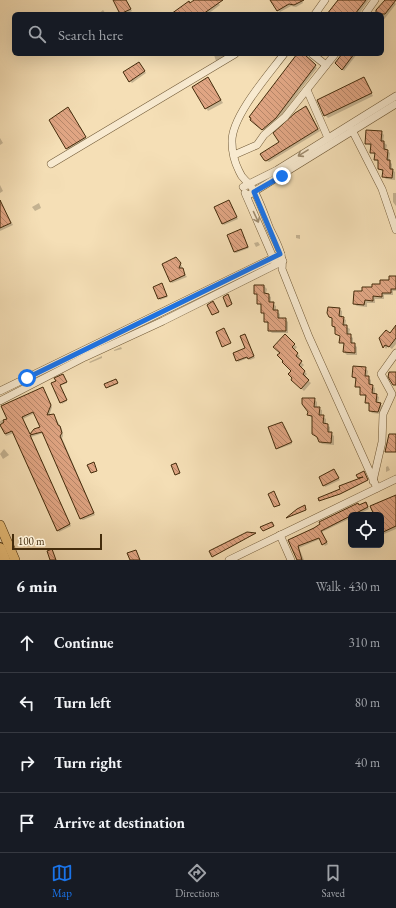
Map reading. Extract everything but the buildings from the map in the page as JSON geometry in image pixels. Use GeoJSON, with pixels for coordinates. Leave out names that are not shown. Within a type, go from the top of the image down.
{"type":"FeatureCollection","features":[{"type":"Feature","properties":{"kind":"highway"},"geometry":{"type":"LineString","coordinates":[[0,548],[5,560]]}},
{"type":"Feature","properties":{"kind":"main road"},"geometry":{"type":"LineString","coordinates":[[0,525],[15,560]]}},
{"type":"Feature","properties":{"kind":"street"},"geometry":{"type":"LineString","coordinates":[[316,12],[325,0]]}},
{"type":"Feature","properties":{"kind":"street"},"geometry":{"type":"LineString","coordinates":[[366,12],[375,0]]}},
{"type":"Feature","properties":{"kind":"street"},"geometry":{"type":"LineString","coordinates":[[51,164],[232,56]]}},
{"type":"Feature","properties":{"kind":"street"},"geometry":{"type":"LineString","coordinates":[[283,56],[249,101],[240,116],[234,129],[232,141],[234,155],[238,171],[246,184],[254,192],[309,337],[377,488]]}},
{"type":"Feature","properties":{"kind":"street"},"geometry":{"type":"LineString","coordinates":[[315,56],[326,65]]}},
{"type":"Feature","properties":{"kind":"street"},"geometry":{"type":"LineString","coordinates":[[234,155],[257,145],[264,135],[285,117],[333,56]]}},
{"type":"Feature","properties":{"kind":"street"},"geometry":{"type":"LineString","coordinates":[[307,90],[328,138]]}},
{"type":"Feature","properties":{"kind":"street"},"geometry":{"type":"LineString","coordinates":[[246,184],[277,170],[396,96]]}},
{"type":"Feature","properties":{"kind":"street"},"geometry":{"type":"LineString","coordinates":[[247,196],[396,104]]}},
{"type":"Feature","properties":{"kind":"street"},"geometry":{"type":"LineString","coordinates":[[352,130],[382,189],[396,230]]}},
{"type":"Feature","properties":{"kind":"street"},"geometry":{"type":"LineString","coordinates":[[246,184],[247,196],[279,261]]}},
{"type":"Feature","properties":{"kind":"street"},"geometry":{"type":"LineString","coordinates":[[0,391],[279,261]]}},
{"type":"Feature","properties":{"kind":"street"},"geometry":{"type":"LineString","coordinates":[[0,401],[279,261]]}},
{"type":"Feature","properties":{"kind":"street"},"geometry":{"type":"LineString","coordinates":[[373,481],[382,442],[383,414],[394,394],[381,374],[396,353]]}},
{"type":"Feature","properties":{"kind":"street"},"geometry":{"type":"LineString","coordinates":[[229,560],[396,479]]}},
{"type":"Feature","properties":{"kind":"street"},"geometry":{"type":"LineString","coordinates":[[280,535],[291,560]]}},
{"type":"Feature","properties":{"kind":"route"},"geometry":{"type":"LineString","coordinates":[[27,378],[280,254],[254,192],[282,176]]}}]}
